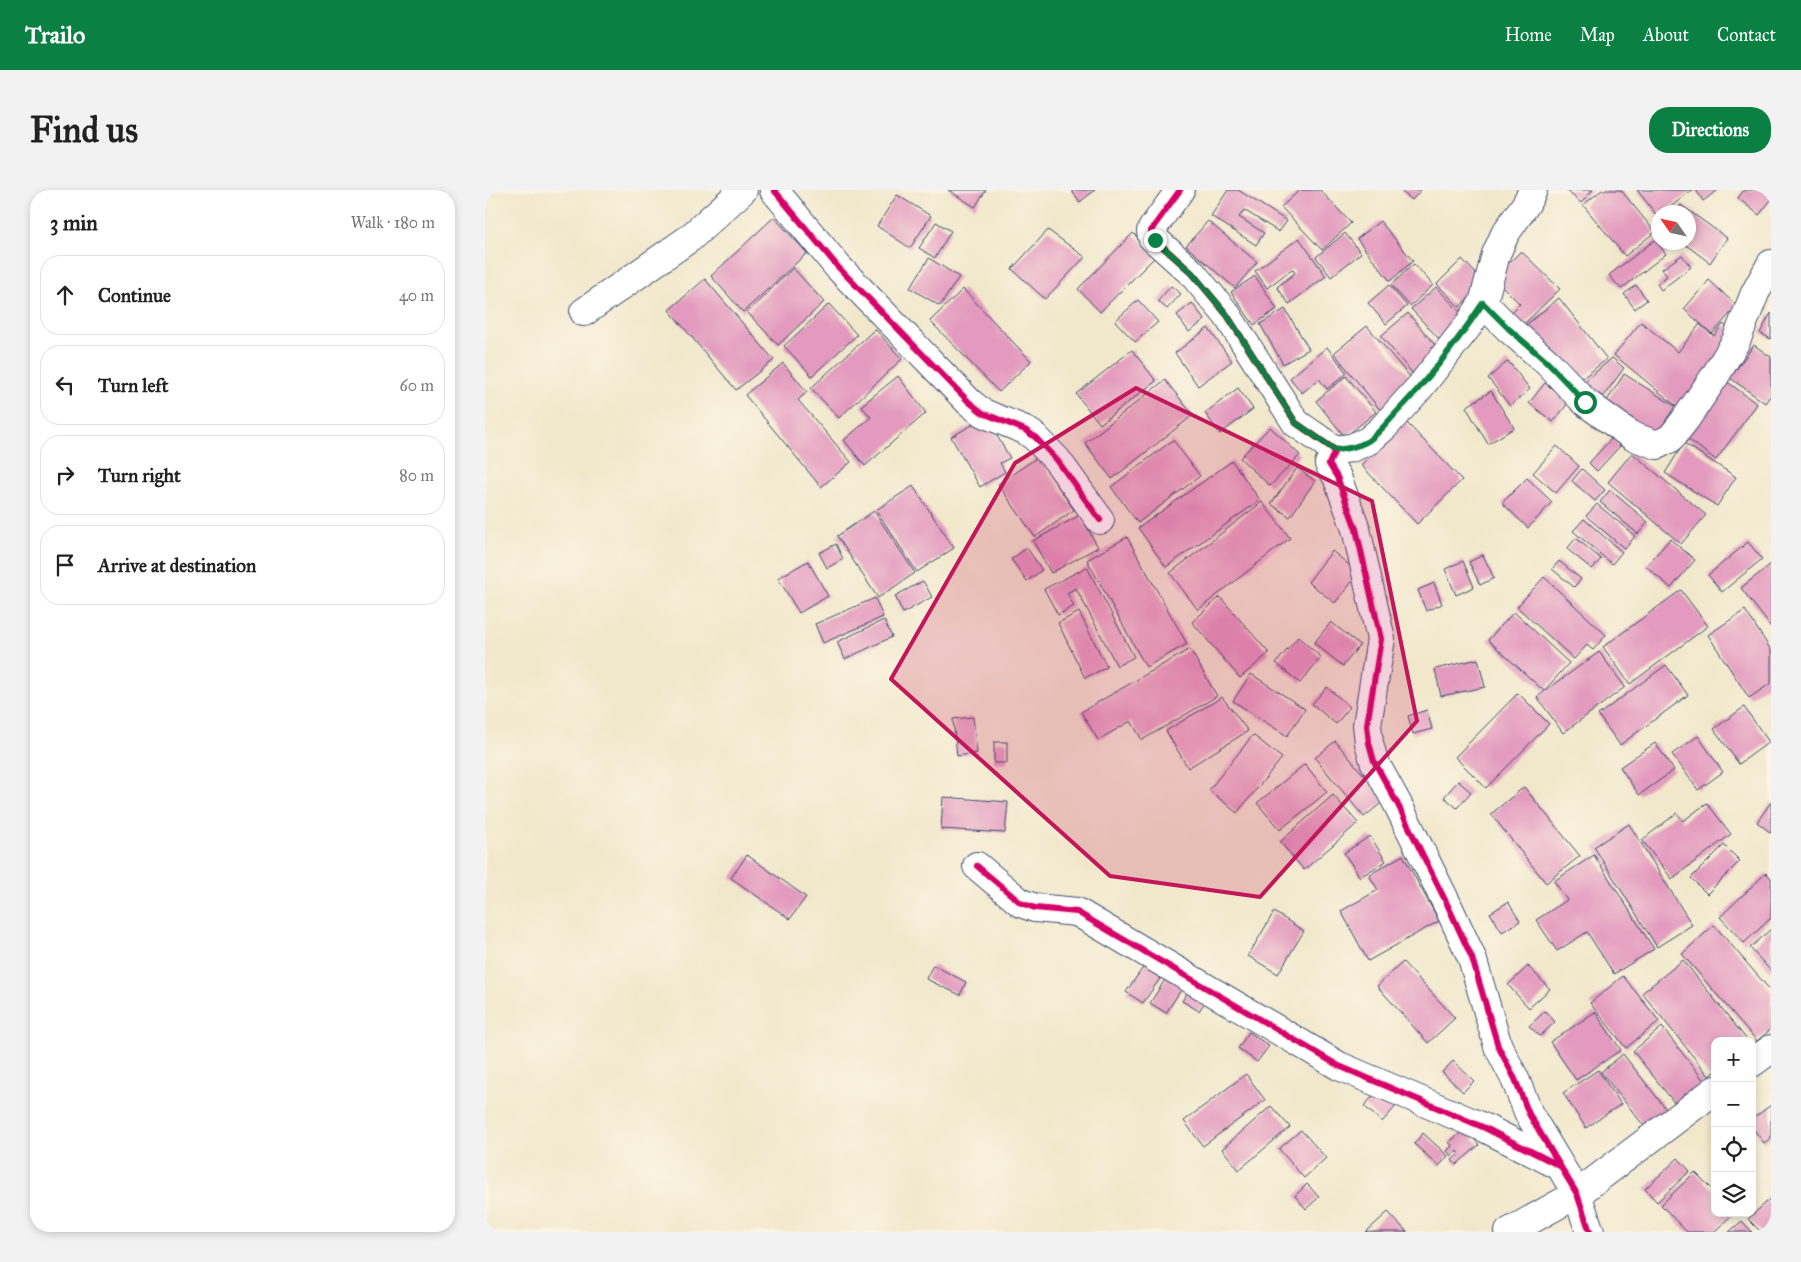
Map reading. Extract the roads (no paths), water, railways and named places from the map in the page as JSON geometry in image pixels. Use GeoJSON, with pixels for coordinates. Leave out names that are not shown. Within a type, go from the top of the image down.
{"type":"FeatureCollection","features":[{"type":"Feature","properties":{"kind":"street"},"geometry":{"type":"LineString","coordinates":[[584,312],[690,238],[743,190]]}},
{"type":"Feature","properties":{"kind":"street"},"geometry":{"type":"LineString","coordinates":[[774,190],[838,267],[969,402],[983,413],[1025,430],[1035,437],[1057,460],[1100,520]]}},
{"type":"Feature","properties":{"kind":"street"},"geometry":{"type":"LineString","coordinates":[[1180,190],[1154,226],[1151,232],[1152,237],[1192,273],[1227,315],[1296,423],[1335,450],[1351,448],[1368,441],[1383,428],[1420,387],[1468,326],[1483,303],[1496,254],[1505,234],[1526,204],[1533,190]]}},
{"type":"Feature","properties":{"kind":"street"},"geometry":{"type":"LineString","coordinates":[[1483,303],[1547,362],[1585,402],[1632,436],[1657,445],[1671,438],[1676,432],[1723,362],[1743,325],[1755,293],[1771,264]]}},
{"type":"Feature","properties":{"kind":"street"},"geometry":{"type":"LineString","coordinates":[[1335,450],[1329,464],[1337,477],[1355,529],[1381,639],[1367,725],[1369,744],[1374,761],[1397,803],[1472,958],[1499,1046],[1529,1114],[1577,1194],[1590,1232]]}},
{"type":"Feature","properties":{"kind":"street"},"geometry":{"type":"LineString","coordinates":[[977,866],[1021,903],[1035,908],[1077,912],[1339,1066],[1485,1128],[1558,1164]]}},
{"type":"Feature","properties":{"kind":"street"},"geometry":{"type":"LineString","coordinates":[[1756,1060],[1771,1049]]}},
{"type":"Feature","properties":{"kind":"street"},"geometry":{"type":"LineString","coordinates":[[1509,1232],[1577,1194],[1711,1093]]}}]}
